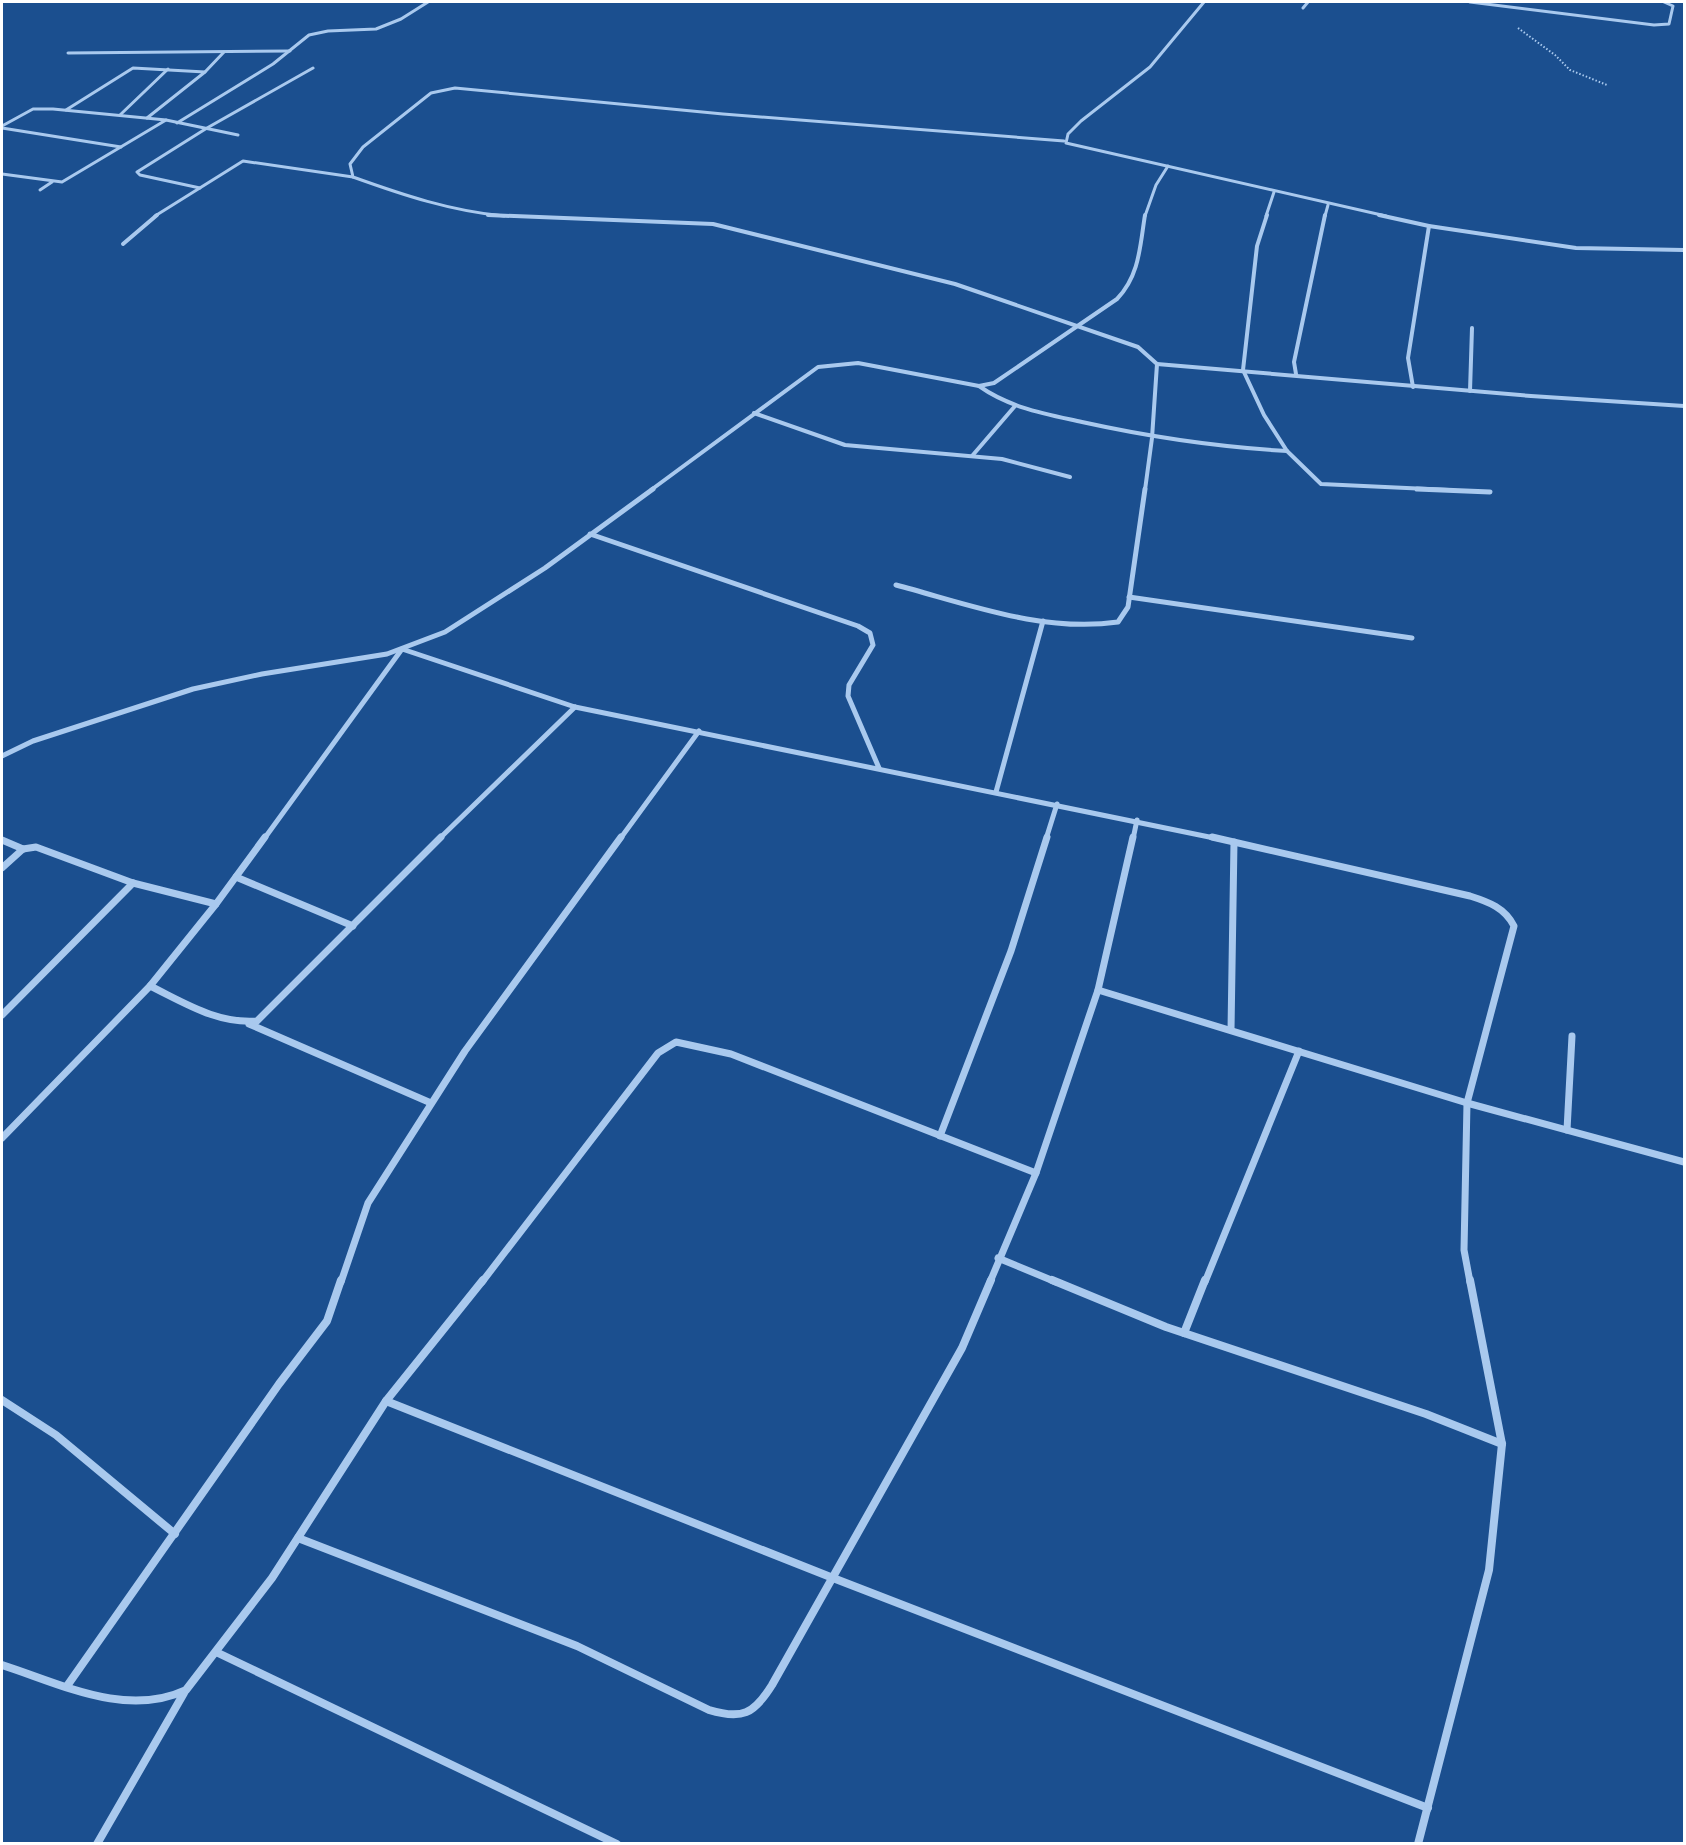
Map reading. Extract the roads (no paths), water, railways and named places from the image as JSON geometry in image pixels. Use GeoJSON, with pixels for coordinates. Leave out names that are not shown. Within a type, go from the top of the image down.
{"type":"FeatureCollection","features":[{"type":"Feature","properties":{"kind":"street"},"geometry":{"type":"LineString","coordinates":[[177,123],[291,51],[309,35],[318,32],[376,30],[401,19],[428,2]]}},
{"type":"Feature","properties":{"kind":"street"},"geometry":{"type":"LineString","coordinates":[[1064,141],[1081,121],[1150,67],[1204,2]]}},
{"type":"Feature","properties":{"kind":"street"},"geometry":{"type":"LineString","coordinates":[[1303,8],[1308,2]]}},
{"type":"Feature","properties":{"kind":"street"},"geometry":{"type":"LineString","coordinates":[[1470,2],[1654,25],[1668,24],[1672,19],[1673,6],[1664,2]]}},
{"type":"Feature","properties":{"kind":"street"},"geometry":{"type":"LineString","coordinates":[[68,53],[291,51]]}},
{"type":"Feature","properties":{"kind":"street"},"geometry":{"type":"LineString","coordinates":[[147,118],[205,72],[224,52]]}},
{"type":"Feature","properties":{"kind":"street"},"geometry":{"type":"LineString","coordinates":[[200,188],[140,175],[138,172],[207,128],[313,68]]}},
{"type":"Feature","properties":{"kind":"street"},"geometry":{"type":"LineString","coordinates":[[66,110],[132,69],[205,72]]}},
{"type":"Feature","properties":{"kind":"street"},"geometry":{"type":"LineString","coordinates":[[120,115],[168,69]]}},
{"type":"Feature","properties":{"kind":"street"},"geometry":{"type":"LineString","coordinates":[[353,177],[350,165],[363,147],[427,96],[441,90],[459,88],[723,114],[1064,141],[1072,145],[1328,205],[1430,226],[1576,248],[1684,250]]}},
{"type":"Feature","properties":{"kind":"street"},"geometry":{"type":"LineString","coordinates":[[2,127],[33,109],[66,110],[165,120],[238,135]]}},
{"type":"Feature","properties":{"kind":"street"},"geometry":{"type":"LineString","coordinates":[[2,174],[53,182],[66,180],[165,120]]}},
{"type":"Feature","properties":{"kind":"street"},"geometry":{"type":"LineString","coordinates":[[2,127],[121,147]]}},
{"type":"Feature","properties":{"kind":"street"},"geometry":{"type":"LineString","coordinates":[[123,244],[146,222],[247,160],[353,177],[424,202],[472,213],[523,218],[684,221],[713,224],[955,284],[1138,347],[1157,364],[1296,374],[1413,387],[1684,406]]}},
{"type":"Feature","properties":{"kind":"street"},"geometry":{"type":"LineString","coordinates":[[2,756],[33,741],[193,689],[262,674],[387,654],[462,622],[590,534],[808,373],[828,364],[858,363],[979,386],[997,382],[1117,299],[1128,288],[1142,252],[1144,221],[1159,177],[1168,166]]}},
{"type":"Feature","properties":{"kind":"street"},"geometry":{"type":"LineString","coordinates":[[40,190],[53,182]]}},
{"type":"Feature","properties":{"kind":"street"},"geometry":{"type":"LineString","coordinates":[[1274,192],[1257,246],[1243,370],[1264,415],[1287,451],[1321,484],[1490,492]]}},
{"type":"Feature","properties":{"kind":"street"},"geometry":{"type":"LineString","coordinates":[[1296,374],[1294,362],[1328,205]]}},
{"type":"Feature","properties":{"kind":"street"},"geometry":{"type":"LineString","coordinates":[[1413,387],[1408,358],[1430,226]]}},
{"type":"Feature","properties":{"kind":"street"},"geometry":{"type":"LineString","coordinates":[[1470,391],[1472,328]]}},
{"type":"Feature","properties":{"kind":"street"},"geometry":{"type":"LineString","coordinates":[[896,585],[1043,621],[1086,626],[1114,623],[1124,614],[1129,597],[1152,438],[1157,364]]}},
{"type":"Feature","properties":{"kind":"street"},"geometry":{"type":"LineString","coordinates":[[979,386],[992,396],[1015,406],[1152,438],[1225,448],[1287,451]]}},
{"type":"Feature","properties":{"kind":"street"},"geometry":{"type":"LineString","coordinates":[[972,456],[1015,406]]}},
{"type":"Feature","properties":{"kind":"street"},"geometry":{"type":"LineString","coordinates":[[754,413],[845,445],[1012,460],[1070,477]]}},
{"type":"Feature","properties":{"kind":"street"},"geometry":{"type":"LineString","coordinates":[[590,534],[858,626],[870,633],[873,645],[849,685],[848,696],[879,768]]}},
{"type":"Feature","properties":{"kind":"street"},"geometry":{"type":"LineString","coordinates":[[1129,597],[1412,638]]}},
{"type":"Feature","properties":{"kind":"street"},"geometry":{"type":"LineString","coordinates":[[996,792],[1043,621]]}},
{"type":"Feature","properties":{"kind":"street"},"geometry":{"type":"LineString","coordinates":[[402,649],[575,707],[1137,820],[1463,894],[1489,903],[1509,916],[1514,932],[1467,1103],[1464,1250],[1502,1444],[1489,1570],[1418,1844]]}},
{"type":"Feature","properties":{"kind":"street"},"geometry":{"type":"LineString","coordinates":[[2,1138],[150,986],[216,904],[402,649]]}},
{"type":"Feature","properties":{"kind":"street"},"geometry":{"type":"LineString","coordinates":[[245,1022],[260,1020],[508,769],[575,707]]}},
{"type":"Feature","properties":{"kind":"street"},"geometry":{"type":"LineString","coordinates":[[67,1686],[279,1384],[327,1321],[368,1203],[465,1051],[699,731]]}},
{"type":"Feature","properties":{"kind":"street"},"geometry":{"type":"LineString","coordinates":[[940,1136],[1011,951],[1057,804]]}},
{"type":"Feature","properties":{"kind":"street"},"geometry":{"type":"LineString","coordinates":[[298,1538],[616,1663],[687,1699],[736,1716],[751,1710],[763,1699],[962,1348],[998,1258],[1036,1173],[1098,990],[1137,820]]}},
{"type":"Feature","properties":{"kind":"street"},"geometry":{"type":"LineString","coordinates":[[2,840],[23,849],[41,848],[133,883],[216,904]]}},
{"type":"Feature","properties":{"kind":"street"},"geometry":{"type":"LineString","coordinates":[[1231,1030],[1234,842]]}},
{"type":"Feature","properties":{"kind":"street"},"geometry":{"type":"LineString","coordinates":[[2,868],[23,849]]}},
{"type":"Feature","properties":{"kind":"street"},"geometry":{"type":"LineString","coordinates":[[236,877],[353,926]]}},
{"type":"Feature","properties":{"kind":"street"},"geometry":{"type":"LineString","coordinates":[[2,1015],[133,883]]}},
{"type":"Feature","properties":{"kind":"street"},"geometry":{"type":"LineString","coordinates":[[150,986],[218,1018],[245,1022],[431,1103]]}},
{"type":"Feature","properties":{"kind":"street"},"geometry":{"type":"LineString","coordinates":[[1098,990],[1467,1103],[1684,1162]]}},
{"type":"Feature","properties":{"kind":"street"},"geometry":{"type":"LineString","coordinates":[[1567,1130],[1572,1036]]}},
{"type":"Feature","properties":{"kind":"street"},"geometry":{"type":"LineString","coordinates":[[97,1844],[186,1690],[298,1538],[386,1401],[441,1335],[658,1053],[671,1044],[701,1046],[731,1054],[1036,1173]]}},
{"type":"Feature","properties":{"kind":"street"},"geometry":{"type":"LineString","coordinates":[[1184,1333],[1299,1051]]}},
{"type":"Feature","properties":{"kind":"street"},"geometry":{"type":"LineString","coordinates":[[998,1258],[1184,1333],[1426,1414],[1502,1444]]}},
{"type":"Feature","properties":{"kind":"street"},"geometry":{"type":"LineString","coordinates":[[2,1400],[56,1435],[175,1534]]}},
{"type":"Feature","properties":{"kind":"street"},"geometry":{"type":"LineString","coordinates":[[386,1401],[833,1578],[1428,1808]]}},
{"type":"Feature","properties":{"kind":"street"},"geometry":{"type":"LineString","coordinates":[[216,1652],[617,1844]]}},
{"type":"Feature","properties":{"kind":"street"},"geometry":{"type":"LineString","coordinates":[[2,1665],[104,1698],[133,1702],[171,1698],[186,1690]]}}]}
